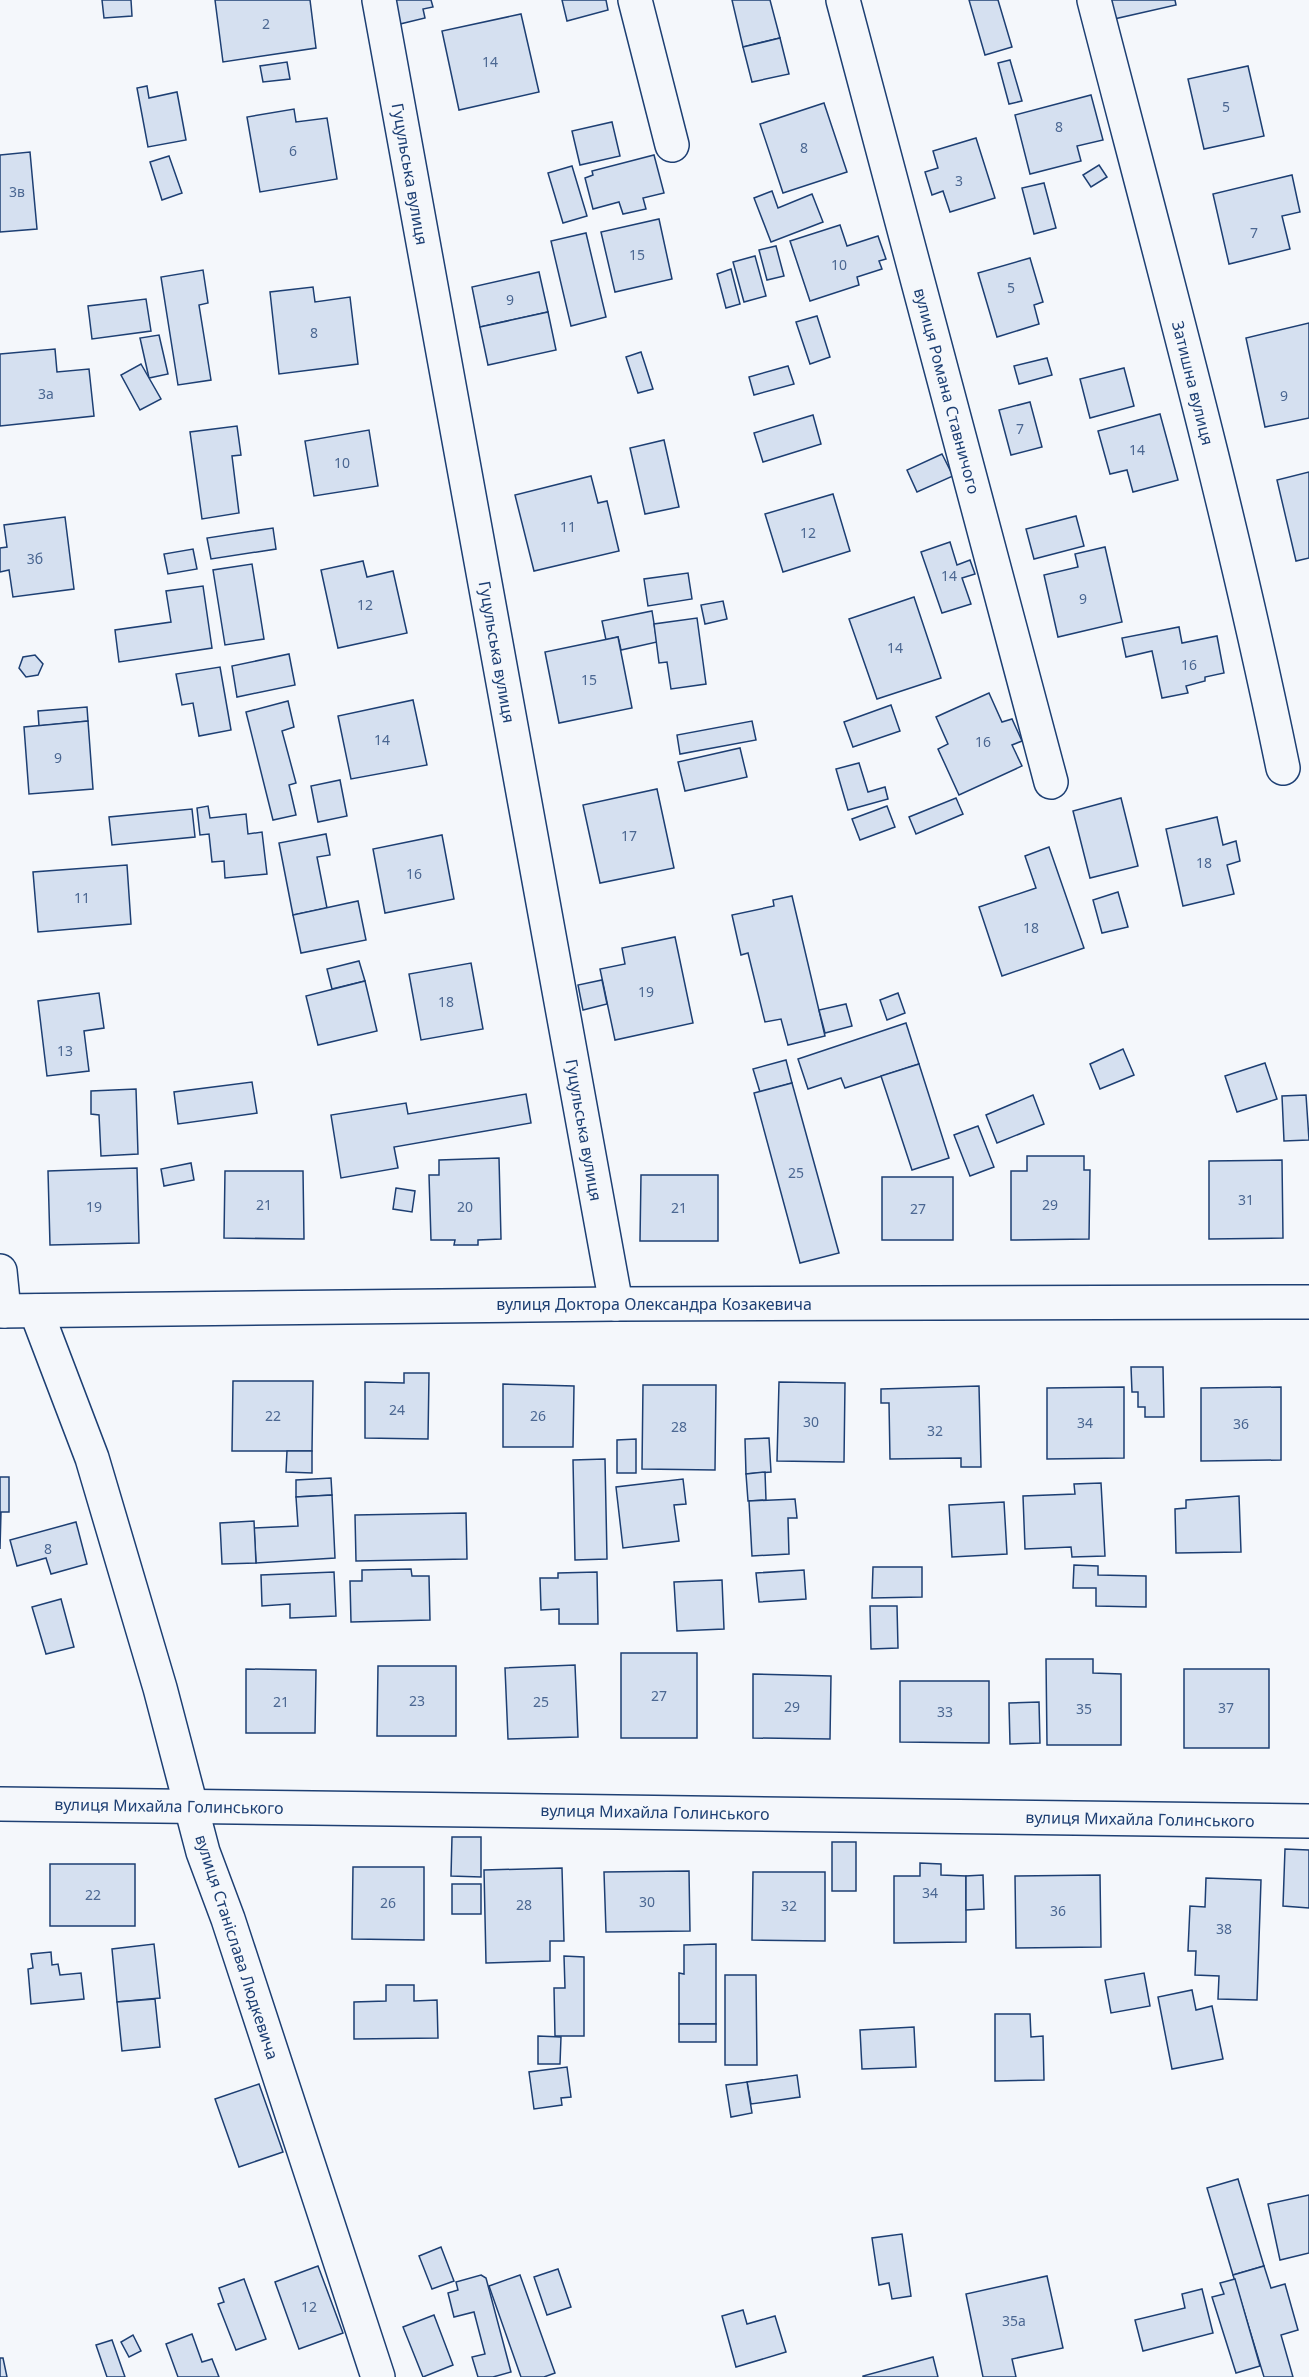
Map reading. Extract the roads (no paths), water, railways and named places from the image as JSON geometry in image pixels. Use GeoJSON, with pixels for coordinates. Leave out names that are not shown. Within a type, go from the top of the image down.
{"type":"FeatureCollection","features":[{"type":"Feature","properties":{"kind":"street","name":"Гуцульська вулиця"},"geometry":{"type":"LineString","coordinates":[[379,0],[616,1304]]}},
{"type":"Feature","properties":{"kind":"street"},"geometry":{"type":"LineString","coordinates":[[635,0],[672,145]]}},
{"type":"Feature","properties":{"kind":"street","name":"вулиця Романа Ставничого"},"geometry":{"type":"LineString","coordinates":[[843,0],[1051,783]]}},
{"type":"Feature","properties":{"kind":"street","name":"Затишна вулиця"},"geometry":{"type":"LineString","coordinates":[[1094,0],[1202,415],[1264,672],[1283,768]]}},
{"type":"Feature","properties":{"kind":"street","name":"вулиця Станіслава Людкевича"},"geometry":{"type":"LineString","coordinates":[[0,1271],[13,1311],[92,1458],[193,1806],[203,1852],[228,1919],[378,2377]]}},
{"type":"Feature","properties":{"kind":"street","name":"вулиця Доктора Олександра Козакевича"},"geometry":{"type":"LineString","coordinates":[[13,1311],[616,1304],[1309,1302]]}},
{"type":"Feature","properties":{"kind":"street","name":"вулиця Михайла Голинського"},"geometry":{"type":"LineString","coordinates":[[0,1804],[1309,1821]]}}]}
